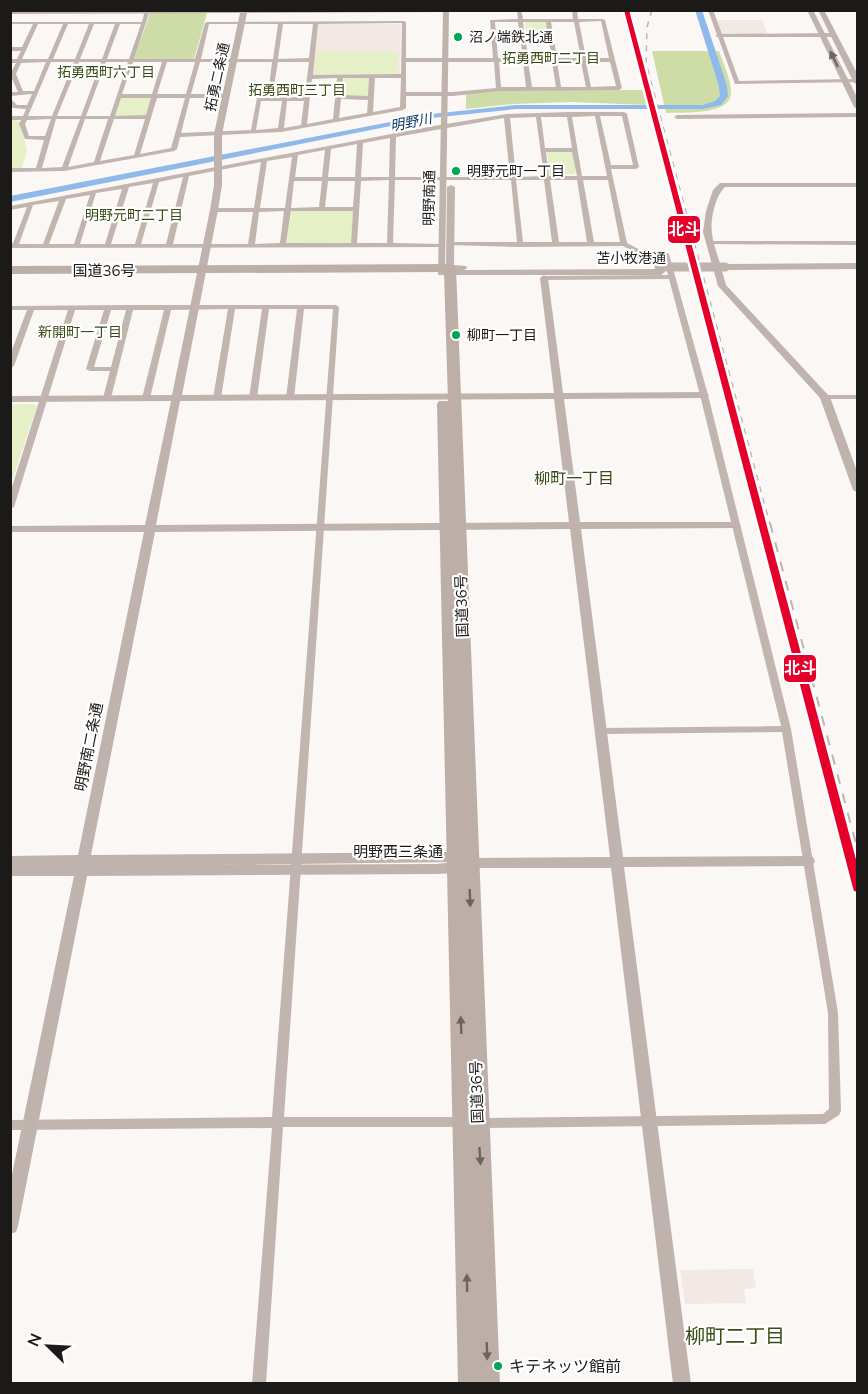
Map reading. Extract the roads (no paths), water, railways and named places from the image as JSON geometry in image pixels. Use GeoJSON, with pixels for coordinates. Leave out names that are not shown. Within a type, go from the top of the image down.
{"type":"FeatureCollection","features":[{"type":"Feature","properties":{"kind":"highway","name":"国道36号"},"geometry":{"type":"LineString","coordinates":[[10,273],[446,271],[460,863],[471,1123],[470,1383]]}},
{"type":"Feature","properties":{"kind":"highway","name":"国道36号"},"geometry":{"type":"LineString","coordinates":[[471,1123],[483,1195],[488,1383]]}},
{"type":"Feature","properties":{"kind":"street"},"geometry":{"type":"LineString","coordinates":[[10,12],[444,10],[449,60]]}},
{"type":"Feature","properties":{"kind":"street"},"geometry":{"type":"LineString","coordinates":[[449,94],[453,10]]}},
{"type":"Feature","properties":{"kind":"street"},"geometry":{"type":"LineString","coordinates":[[519,10],[529,88]]}},
{"type":"Feature","properties":{"kind":"street"},"geometry":{"type":"LineString","coordinates":[[574,10],[589,88]]}},
{"type":"Feature","properties":{"kind":"street"},"geometry":{"type":"LineString","coordinates":[[710,10],[737,83],[857,82]]}},
{"type":"Feature","properties":{"kind":"street"},"geometry":{"type":"LineString","coordinates":[[810,10],[858,107]]}},
{"type":"Feature","properties":{"kind":"street"},"geometry":{"type":"LineString","coordinates":[[821,10],[857,82]]}},
{"type":"Feature","properties":{"kind":"street"},"geometry":{"type":"LineString","coordinates":[[96,164],[148,11]]}},
{"type":"Feature","properties":{"kind":"street","name":"拓勇二条通"},"geometry":{"type":"LineString","coordinates":[[218,167],[218,134],[244,11]]}},
{"type":"Feature","properties":{"kind":"street"},"geometry":{"type":"LineString","coordinates":[[357,22],[358,11]]}},
{"type":"Feature","properties":{"kind":"street"},"geometry":{"type":"LineString","coordinates":[[404,94],[449,94],[529,88],[619,88],[603,20],[492,21],[499,89]]}},
{"type":"Feature","properties":{"kind":"street"},"geometry":{"type":"LineString","coordinates":[[548,21],[559,88]]}},
{"type":"Feature","properties":{"kind":"street"},"geometry":{"type":"LineString","coordinates":[[304,126],[316,22]]}},
{"type":"Feature","properties":{"kind":"street"},"geometry":{"type":"LineString","coordinates":[[10,170],[64,169],[174,149],[207,23],[404,22],[403,108],[281,130],[178,135]]}},
{"type":"Feature","properties":{"kind":"street"},"geometry":{"type":"LineString","coordinates":[[10,23],[143,23]]}},
{"type":"Feature","properties":{"kind":"street"},"geometry":{"type":"LineString","coordinates":[[21,92],[13,74],[36,23]]}},
{"type":"Feature","properties":{"kind":"street"},"geometry":{"type":"LineString","coordinates":[[48,138],[27,138],[22,124],[66,23]]}},
{"type":"Feature","properties":{"kind":"street"},"geometry":{"type":"LineString","coordinates":[[38,170],[54,117],[92,23]]}},
{"type":"Feature","properties":{"kind":"street"},"geometry":{"type":"LineString","coordinates":[[64,169],[118,23]]}},
{"type":"Feature","properties":{"kind":"street"},"geometry":{"type":"LineString","coordinates":[[281,23],[271,87],[309,87]]}},
{"type":"Feature","properties":{"kind":"street"},"geometry":{"type":"LineString","coordinates":[[718,36],[833,35]]}},
{"type":"Feature","properties":{"kind":"street"},"geometry":{"type":"LineString","coordinates":[[524,41],[552,40]]}},
{"type":"Feature","properties":{"kind":"street"},"geometry":{"type":"LineString","coordinates":[[10,49],[24,49]]}},
{"type":"Feature","properties":{"kind":"street"},"geometry":{"type":"LineString","coordinates":[[10,60],[312,60]]}},
{"type":"Feature","properties":{"kind":"street"},"geometry":{"type":"LineString","coordinates":[[404,60],[613,60]]}},
{"type":"Feature","properties":{"kind":"street"},"geometry":{"type":"LineString","coordinates":[[136,156],[165,61]]}},
{"type":"Feature","properties":{"kind":"street"},"geometry":{"type":"LineString","coordinates":[[310,77],[404,76]]}},
{"type":"Feature","properties":{"kind":"street"},"geometry":{"type":"LineString","coordinates":[[336,120],[340,77]]}},
{"type":"Feature","properties":{"kind":"street"},"geometry":{"type":"LineString","coordinates":[[370,114],[372,77]]}},
{"type":"Feature","properties":{"kind":"street"},"geometry":{"type":"LineString","coordinates":[[10,94],[36,92]]}},
{"type":"Feature","properties":{"kind":"street","name":"明野南通"},"geometry":{"type":"LineString","coordinates":[[446,271],[449,94]]}},
{"type":"Feature","properties":{"kind":"street"},"geometry":{"type":"LineString","coordinates":[[118,96],[226,96]]}},
{"type":"Feature","properties":{"kind":"street"},"geometry":{"type":"LineString","coordinates":[[339,98],[371,98]]}},
{"type":"Feature","properties":{"kind":"street"},"geometry":{"type":"LineString","coordinates":[[10,99],[15,107],[30,108]]}},
{"type":"Feature","properties":{"kind":"street"},"geometry":{"type":"LineString","coordinates":[[254,132],[258,99],[307,99]]}},
{"type":"Feature","properties":{"kind":"street"},"geometry":{"type":"LineString","coordinates":[[281,130],[285,99]]}},
{"type":"Feature","properties":{"kind":"street"},"geometry":{"type":"LineString","coordinates":[[569,114],[591,245]]}},
{"type":"Feature","properties":{"kind":"street"},"geometry":{"type":"LineString","coordinates":[[597,114],[624,244]]}},
{"type":"Feature","properties":{"kind":"street"},"geometry":{"type":"LineString","coordinates":[[10,208],[448,124],[507,116],[624,114],[636,167],[608,167]]}},
{"type":"Feature","properties":{"kind":"street"},"geometry":{"type":"LineString","coordinates":[[538,115],[556,245]]}},
{"type":"Feature","properties":{"kind":"street"},"geometry":{"type":"LineString","coordinates":[[677,117],[858,115]]}},
{"type":"Feature","properties":{"kind":"street"},"geometry":{"type":"LineString","coordinates":[[507,116],[520,245]]}},
{"type":"Feature","properties":{"kind":"street"},"geometry":{"type":"LineString","coordinates":[[10,118],[147,117]]}},
{"type":"Feature","properties":{"kind":"street"},"geometry":{"type":"LineString","coordinates":[[390,245],[393,136]]}},
{"type":"Feature","properties":{"kind":"street"},"geometry":{"type":"LineString","coordinates":[[354,245],[360,142]]}},
{"type":"Feature","properties":{"kind":"street"},"geometry":{"type":"LineString","coordinates":[[322,209],[328,148]]}},
{"type":"Feature","properties":{"kind":"street"},"geometry":{"type":"LineString","coordinates":[[543,150],[575,150]]}},
{"type":"Feature","properties":{"kind":"street"},"geometry":{"type":"LineString","coordinates":[[283,246],[295,154]]}},
{"type":"Feature","properties":{"kind":"street"},"geometry":{"type":"LineString","coordinates":[[251,246],[264,160]]}},
{"type":"Feature","properties":{"kind":"street"},"geometry":{"type":"LineString","coordinates":[[201,272],[214,210],[218,167]]}},
{"type":"Feature","properties":{"kind":"street"},"geometry":{"type":"LineString","coordinates":[[169,246],[186,175]]}},
{"type":"Feature","properties":{"kind":"street"},"geometry":{"type":"LineString","coordinates":[[292,179],[611,178]]}},
{"type":"Feature","properties":{"kind":"street"},"geometry":{"type":"LineString","coordinates":[[138,245],[156,181]]}},
{"type":"Feature","properties":{"kind":"street"},"geometry":{"type":"LineString","coordinates":[[858,185],[723,185],[717,190],[710,211],[707,232],[722,286],[825,397],[858,490]]}},
{"type":"Feature","properties":{"kind":"street"},"geometry":{"type":"LineString","coordinates":[[107,246],[126,186]]}},
{"type":"Feature","properties":{"kind":"street"},"geometry":{"type":"LineString","coordinates":[[76,246],[94,192]]}},
{"type":"Feature","properties":{"kind":"street"},"geometry":{"type":"LineString","coordinates":[[45,246],[63,198]]}},
{"type":"Feature","properties":{"kind":"street"},"geometry":{"type":"LineString","coordinates":[[10,1125],[825,1119],[835,1111],[833,1013],[786,729],[704,395],[666,254],[643,254],[624,244],[13,246],[31,204]]}},
{"type":"Feature","properties":{"kind":"street"},"geometry":{"type":"LineString","coordinates":[[214,210],[357,209]]}},
{"type":"Feature","properties":{"kind":"street"},"geometry":{"type":"LineString","coordinates":[[709,243],[858,243]]}},
{"type":"Feature","properties":{"kind":"street","name":"苫小牧港通"},"geometry":{"type":"LineString","coordinates":[[726,269],[858,266]]}},
{"type":"Feature","properties":{"kind":"street","name":"苫小牧港通"},"geometry":{"type":"LineString","coordinates":[[446,271],[660,269],[858,271]]}},
{"type":"Feature","properties":{"kind":"street","name":"明野南二条通"},"geometry":{"type":"LineString","coordinates":[[10,1226],[201,272]]}},
{"type":"Feature","properties":{"kind":"street"},"geometry":{"type":"LineString","coordinates":[[672,277],[544,278],[647,1121],[682,1383]]}},
{"type":"Feature","properties":{"kind":"street"},"geometry":{"type":"LineString","coordinates":[[107,398],[130,307]]}},
{"type":"Feature","properties":{"kind":"street"},"geometry":{"type":"LineString","coordinates":[[146,398],[168,307]]}},
{"type":"Feature","properties":{"kind":"street"},"geometry":{"type":"LineString","coordinates":[[217,398],[232,307]]}},
{"type":"Feature","properties":{"kind":"street"},"geometry":{"type":"LineString","coordinates":[[253,398],[266,307]]}},
{"type":"Feature","properties":{"kind":"street"},"geometry":{"type":"LineString","coordinates":[[290,398],[301,307]]}},
{"type":"Feature","properties":{"kind":"street"},"geometry":{"type":"LineString","coordinates":[[10,308],[336,307],[259,1383]]}},
{"type":"Feature","properties":{"kind":"street"},"geometry":{"type":"LineString","coordinates":[[10,366],[31,308]]}},
{"type":"Feature","properties":{"kind":"street"},"geometry":{"type":"LineString","coordinates":[[10,507],[72,308]]}},
{"type":"Feature","properties":{"kind":"street"},"geometry":{"type":"LineString","coordinates":[[108,308],[90,369],[115,369]]}},
{"type":"Feature","properties":{"kind":"street"},"geometry":{"type":"LineString","coordinates":[[10,399],[704,395]]}},
{"type":"Feature","properties":{"kind":"street"},"geometry":{"type":"LineString","coordinates":[[825,397],[858,396]]}},
{"type":"Feature","properties":{"kind":"street"},"geometry":{"type":"LineString","coordinates":[[10,529],[736,525]]}},
{"type":"Feature","properties":{"kind":"street"},"geometry":{"type":"LineString","coordinates":[[601,731],[786,729]]}},
{"type":"Feature","properties":{"kind":"street","name":"明野西三条通"},"geometry":{"type":"LineString","coordinates":[[10,861],[82,865],[808,861]]}},
{"type":"Feature","properties":{"kind":"street","name":"明野西三条通"},"geometry":{"type":"LineString","coordinates":[[10,871],[82,865]]}},
{"type":"Feature","properties":{"kind":"waterway","name":"明野川"},"geometry":{"type":"LineString","coordinates":[[10,199],[431,116],[516,107],[703,107],[718,103],[724,96],[723,86],[698,10]]}},
{"type":"Feature","properties":{"kind":"railway"},"geometry":{"type":"LineString","coordinates":[[652,10],[647,27],[646,63],[770,525]]}},
{"type":"Feature","properties":{"kind":"railway"},"geometry":{"type":"LineString","coordinates":[[770,523],[858,851]]}},
{"type":"Feature","properties":{"kind":"place","name":"沼ノ端鉄北通"},"geometry":{"type":"Point","coordinates":[458,37]}},
{"type":"Feature","properties":{"kind":"place","name":"明野元町一丁目"},"geometry":{"type":"Point","coordinates":[456,171]}},
{"type":"Feature","properties":{"kind":"place","name":"柳町一丁目"},"geometry":{"type":"Point","coordinates":[456,335]}},
{"type":"Feature","properties":{"kind":"place","name":"キテネッツ館前"},"geometry":{"type":"Point","coordinates":[498,1366]}},
{"type":"Feature","properties":{"kind":"district","name":"拓勇西町二丁目"},"geometry":{"type":"Point","coordinates":[551,58]}},
{"type":"Feature","properties":{"kind":"district","name":"拓勇西町六丁目"},"geometry":{"type":"Point","coordinates":[106,72]}},
{"type":"Feature","properties":{"kind":"district","name":"拓勇西町三丁目"},"geometry":{"type":"Point","coordinates":[297,90]}},
{"type":"Feature","properties":{"kind":"district","name":"明野元町二丁目"},"geometry":{"type":"Point","coordinates":[134,215]}},
{"type":"Feature","properties":{"kind":"district","name":"新開町一丁目"},"geometry":{"type":"Point","coordinates":[80,332]}},
{"type":"Feature","properties":{"kind":"district","name":"柳町一丁目"},"geometry":{"type":"Point","coordinates":[574,478]}},
{"type":"Feature","properties":{"kind":"district","name":"柳町二丁目"},"geometry":{"type":"Point","coordinates":[735,1336]}}]}
